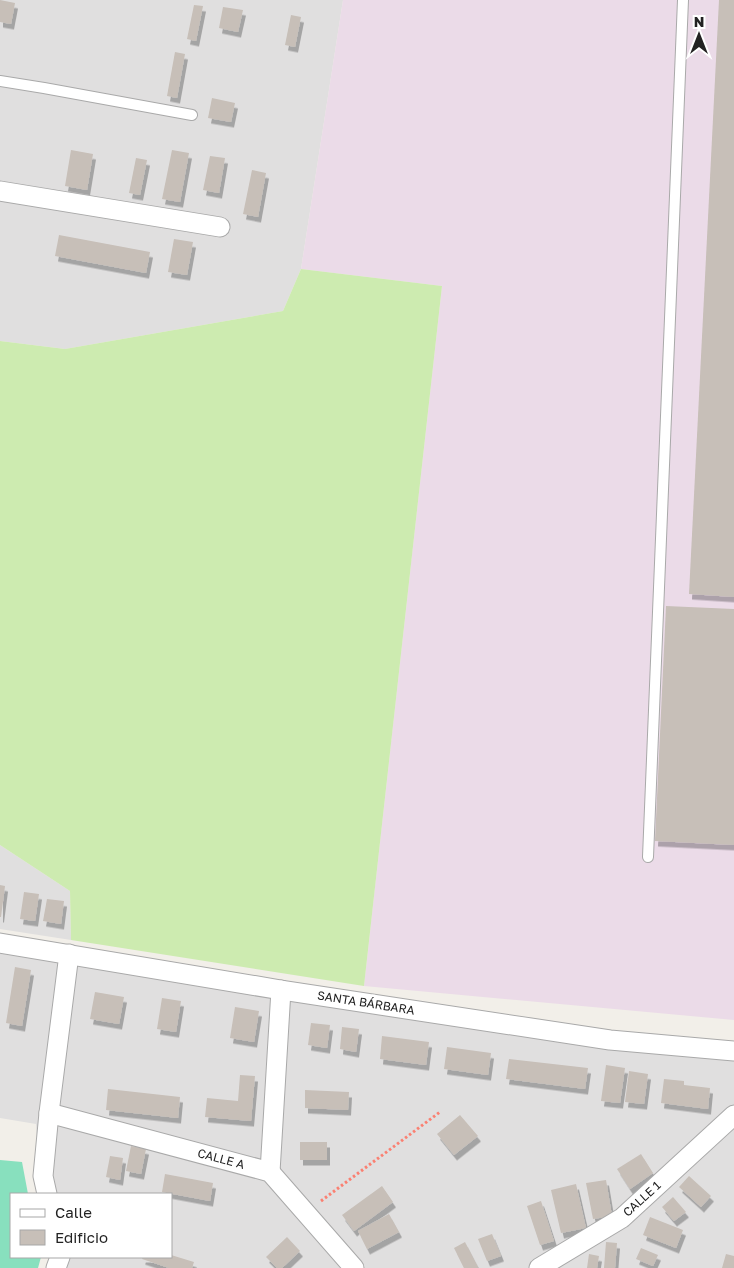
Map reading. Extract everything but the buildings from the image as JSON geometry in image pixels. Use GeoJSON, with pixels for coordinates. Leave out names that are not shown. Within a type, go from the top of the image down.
{"type":"FeatureCollection","features":[{"type":"Feature","properties":{"kind":"street"},"geometry":{"type":"LineString","coordinates":[[0,191],[220,226]]}},
{"type":"Feature","properties":{"kind":"street","name":"SANTA BÁRBARA"},"geometry":{"type":"LineString","coordinates":[[0,943],[281,990],[610,1040],[734,1051]]}},
{"type":"Feature","properties":{"kind":"street"},"geometry":{"type":"LineString","coordinates":[[47,1193],[44,1176],[49,1113],[69,954]]}},
{"type":"Feature","properties":{"kind":"street"},"geometry":{"type":"LineString","coordinates":[[281,990],[270,1172],[304,1214],[354,1268]]}},
{"type":"Feature","properties":{"kind":"street","name":"CALLE A"},"geometry":{"type":"LineString","coordinates":[[49,1113],[270,1172]]}},
{"type":"Feature","properties":{"kind":"street","name":"CALLE 1"},"geometry":{"type":"LineString","coordinates":[[539,1268],[622,1218],[734,1115]]}},
{"type":"Feature","properties":{"kind":"lane"},"geometry":{"type":"LineString","coordinates":[[648,857],[683,0]]}},
{"type":"Feature","properties":{"kind":"lane"},"geometry":{"type":"LineString","coordinates":[[0,81],[192,115]]}},
{"type":"Feature","properties":{"kind":"path"},"geometry":{"type":"LineString","coordinates":[[304,1214],[440,1112]]}},
{"type":"Feature","properties":{"kind":"shaded area"},"geometry":{"type":"Polygon","coordinates":[[[0,0],[343,0],[301,269],[283,311],[65,349],[0,341],[0,0]]]}},
{"type":"Feature","properties":{"kind":"shaded area"},"geometry":{"type":"Polygon","coordinates":[[[343,0],[734,0],[734,1020],[364,986],[442,286],[301,269],[343,0]]]}},
{"type":"Feature","properties":{"kind":"shaded area"},"geometry":{"type":"Polygon","coordinates":[[[0,845],[70,891],[71,940],[0,929],[0,845]]]}},
{"type":"Feature","properties":{"kind":"shaded area"},"geometry":{"type":"Polygon","coordinates":[[[0,952],[734,1054],[734,1268],[53,1268],[55,1258],[172,1258],[172,1193],[41,1193],[36,1124],[0,1118],[0,952]]]}},
{"type":"Feature","properties":{"kind":"green space"},"geometry":{"type":"Polygon","coordinates":[[[301,269],[442,286],[364,986],[71,940],[70,891],[0,845],[0,341],[65,349],[283,311],[301,269]]]}},
{"type":"Feature","properties":{"kind":"green space"},"geometry":{"type":"Polygon","coordinates":[[[0,1160],[22,1162],[28,1193],[10,1193],[10,1258],[41,1258],[38,1268],[0,1268],[0,1160]]]}}]}
